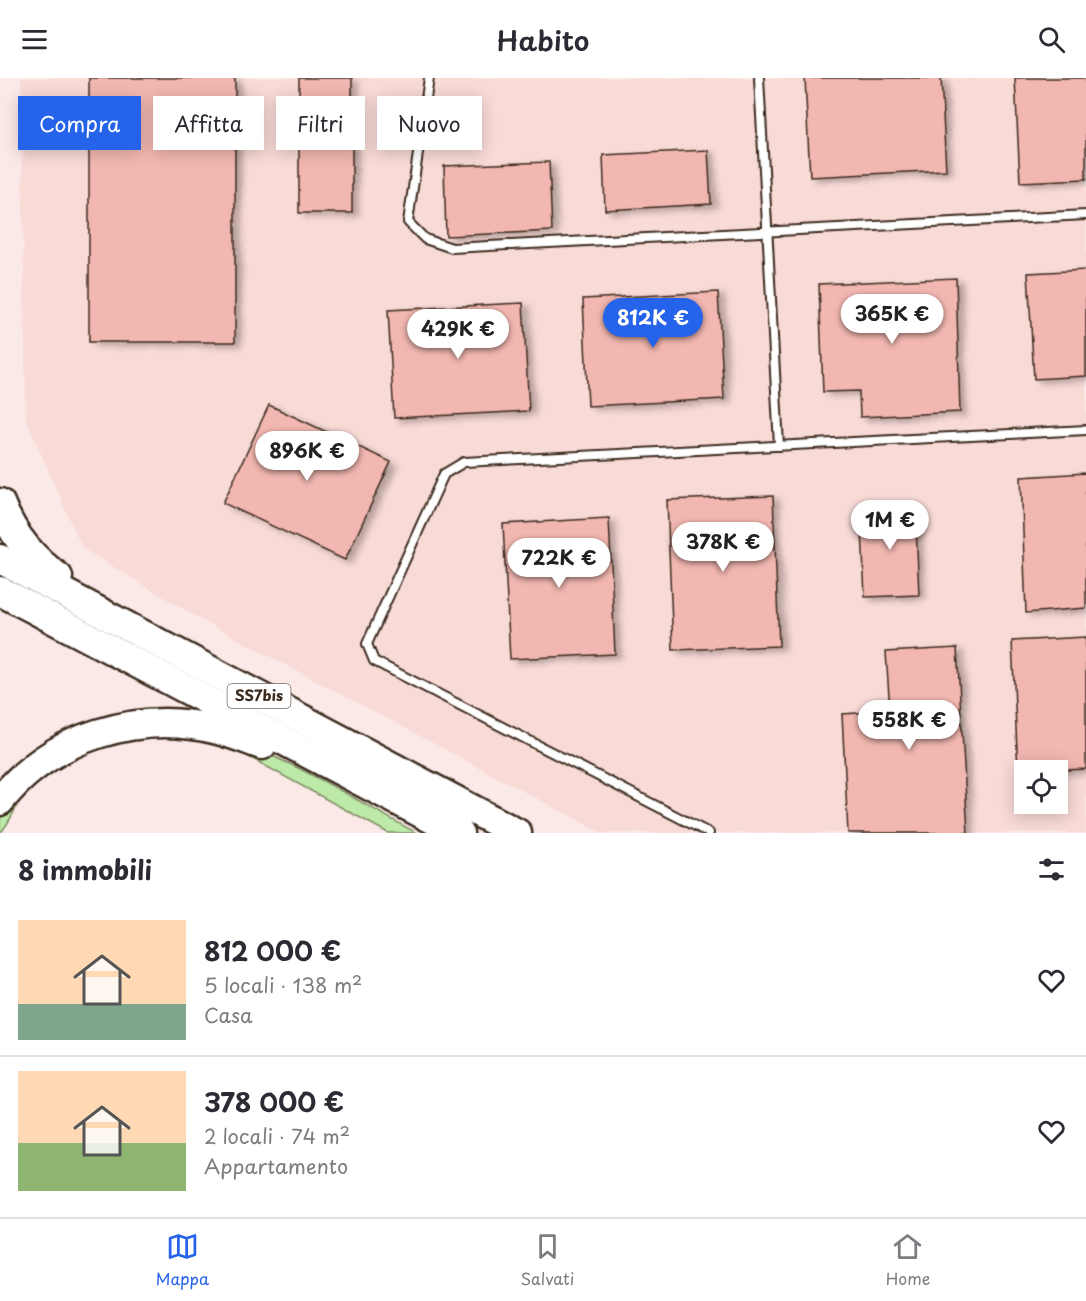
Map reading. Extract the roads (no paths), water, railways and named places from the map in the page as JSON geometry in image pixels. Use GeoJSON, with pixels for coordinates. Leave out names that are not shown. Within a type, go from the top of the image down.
{"type":"FeatureCollection","features":[{"type":"Feature","properties":{"kind":"highway"},"geometry":{"type":"LineString","coordinates":[[0,503],[16,536],[38,562],[235,683]]}},
{"type":"Feature","properties":{"kind":"highway","name":"SS7bis"},"geometry":{"type":"LineString","coordinates":[[0,559],[517,833]]}},
{"type":"Feature","properties":{"kind":"highway","name":"SS7bis"},"geometry":{"type":"LineString","coordinates":[[0,591],[459,833]]}},
{"type":"Feature","properties":{"kind":"highway"},"geometry":{"type":"LineString","coordinates":[[0,801],[18,777],[54,751],[89,736],[125,727],[167,724],[217,730],[347,774]]}},
{"type":"Feature","properties":{"kind":"lane"},"geometry":{"type":"LineString","coordinates":[[429,78],[408,222],[425,239],[452,248],[1086,215]]}},
{"type":"Feature","properties":{"kind":"lane"},"geometry":{"type":"LineString","coordinates":[[759,78],[779,446]]}},
{"type":"Feature","properties":{"kind":"lane"},"geometry":{"type":"LineString","coordinates":[[709,833],[374,661],[366,644],[444,474],[464,462],[1086,430]]}}]}
